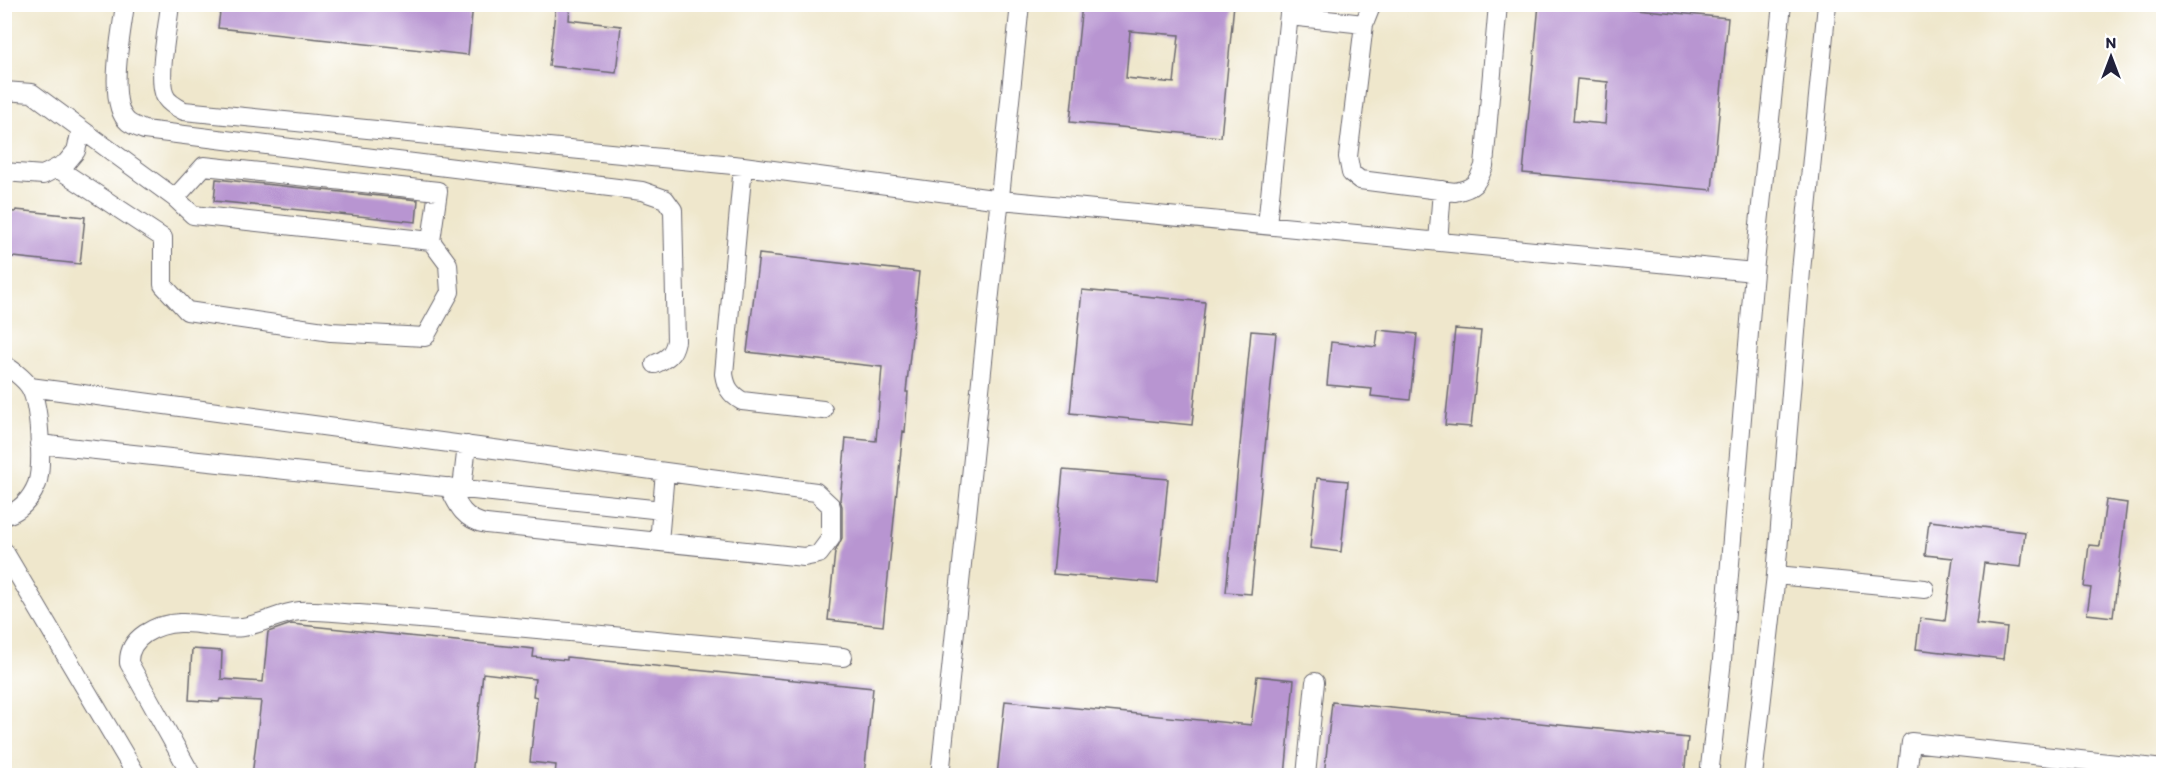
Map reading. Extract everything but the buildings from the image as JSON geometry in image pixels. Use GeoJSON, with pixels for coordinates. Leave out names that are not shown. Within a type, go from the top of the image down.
{"type":"FeatureCollection","features":[{"type":"Feature","properties":{"kind":"street"},"geometry":{"type":"LineString","coordinates":[[125,4],[115,81],[117,100],[127,121],[144,130],[642,191],[665,199],[673,210],[676,341],[674,352],[667,359],[655,364]]}},
{"type":"Feature","properties":{"kind":"street"},"geometry":{"type":"LineString","coordinates":[[170,4],[162,78],[164,95],[173,106],[184,111],[743,166],[1001,200],[1754,272]]}},
{"type":"Feature","properties":{"kind":"street"},"geometry":{"type":"LineString","coordinates":[[940,776],[1020,4]]}},
{"type":"Feature","properties":{"kind":"street"},"geometry":{"type":"LineString","coordinates":[[1371,4],[1364,24],[1348,157],[1351,173],[1360,180],[1455,192],[1470,189],[1479,179],[1484,166],[1498,4]]}},
{"type":"Feature","properties":{"kind":"street"},"geometry":{"type":"LineString","coordinates":[[1708,776],[1722,660],[1754,272],[1782,4]]}},
{"type":"Feature","properties":{"kind":"street"},"geometry":{"type":"LineString","coordinates":[[1753,776],[1776,575],[1800,271],[1827,4]]}},
{"type":"Feature","properties":{"kind":"street"},"geometry":{"type":"LineString","coordinates":[[1267,225],[1289,10],[1364,24]]}},
{"type":"Feature","properties":{"kind":"street"},"geometry":{"type":"LineString","coordinates":[[4,91],[32,93],[175,198],[193,215],[431,241]]}},
{"type":"Feature","properties":{"kind":"street"},"geometry":{"type":"LineString","coordinates":[[4,172],[43,175],[57,168],[66,163],[76,151],[81,130]]}},
{"type":"Feature","properties":{"kind":"street"},"geometry":{"type":"LineString","coordinates":[[57,168],[163,238],[163,285],[187,311],[331,332],[425,337],[450,292],[448,264],[431,241],[438,191],[204,166],[175,198]]}},
{"type":"Feature","properties":{"kind":"street"},"geometry":{"type":"LineString","coordinates":[[743,166],[724,374],[726,384],[732,395],[742,401],[823,410]]}},
{"type":"Feature","properties":{"kind":"street"},"geometry":{"type":"LineString","coordinates":[[1438,242],[1442,190]]}},
{"type":"Feature","properties":{"kind":"street"},"geometry":{"type":"LineString","coordinates":[[4,365],[30,387],[467,445],[816,492],[831,506],[831,538],[819,554],[804,557],[475,522],[460,509],[456,488],[467,445]]}},
{"type":"Feature","properties":{"kind":"street"},"geometry":{"type":"LineString","coordinates":[[4,516],[13,513],[27,502],[37,485],[40,473],[36,407],[30,387]]}},
{"type":"Feature","properties":{"kind":"street"},"geometry":{"type":"LineString","coordinates":[[39,444],[662,510]]}},
{"type":"Feature","properties":{"kind":"street"},"geometry":{"type":"LineString","coordinates":[[659,542],[665,472]]}},
{"type":"Feature","properties":{"kind":"street"},"geometry":{"type":"LineString","coordinates":[[4,552],[137,776]]}},
{"type":"Feature","properties":{"kind":"street"},"geometry":{"type":"LineString","coordinates":[[1776,575],[1925,590]]}},
{"type":"Feature","properties":{"kind":"street"},"geometry":{"type":"LineString","coordinates":[[192,776],[129,663],[132,645],[145,633],[166,625],[181,623],[224,628],[243,627],[280,615],[316,612],[405,617],[843,657]]}},
{"type":"Feature","properties":{"kind":"street"},"geometry":{"type":"LineString","coordinates":[[1306,776],[1315,682]]}},
{"type":"Feature","properties":{"kind":"street"},"geometry":{"type":"LineString","coordinates":[[1907,776],[1911,742],[2163,769]]}}]}
